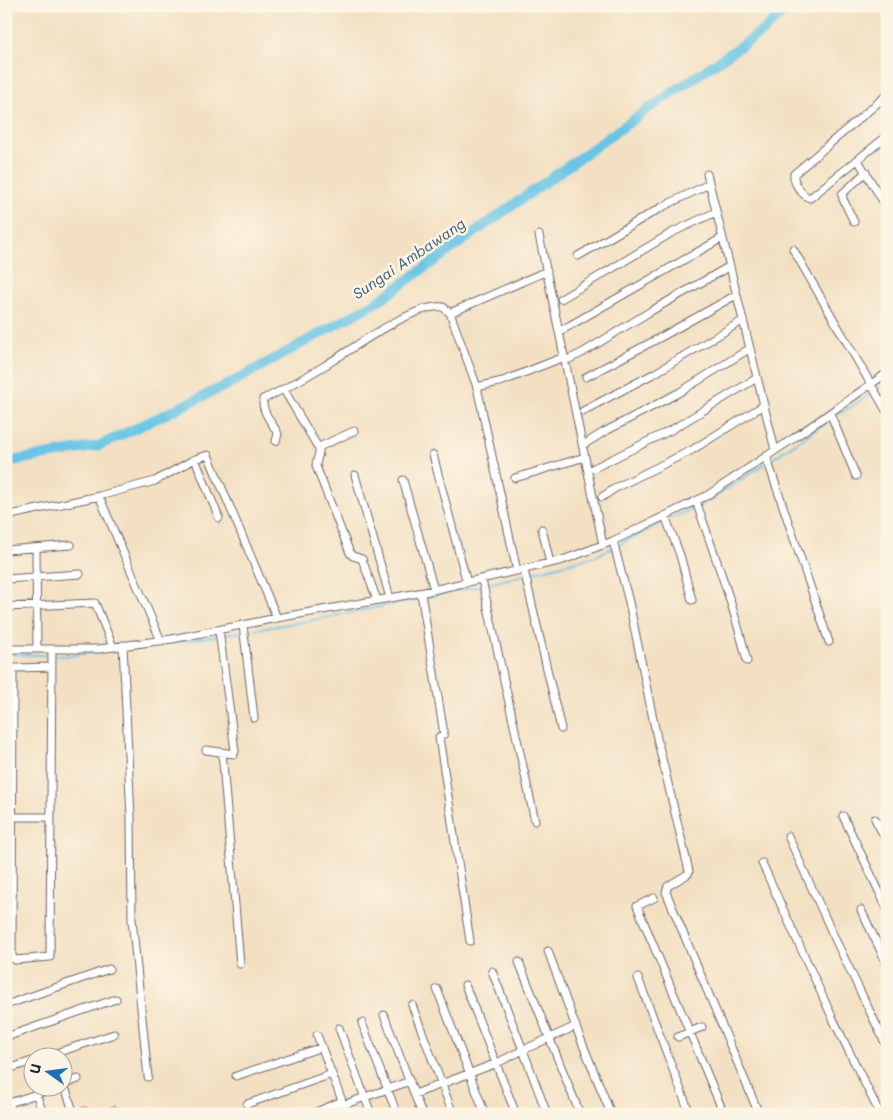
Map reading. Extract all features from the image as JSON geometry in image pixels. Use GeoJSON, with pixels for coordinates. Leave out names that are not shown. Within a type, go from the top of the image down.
{"type":"FeatureCollection","features":[{"type":"Feature","properties":{"kind":"street"},"geometry":{"type":"LineString","coordinates":[[887,94],[794,174],[794,179],[805,196],[810,198],[887,136]]}},
{"type":"Feature","properties":{"kind":"street"},"geometry":{"type":"LineString","coordinates":[[858,160],[887,208]]}},
{"type":"Feature","properties":{"kind":"street"},"geometry":{"type":"LineString","coordinates":[[854,222],[842,194],[866,172]]}},
{"type":"Feature","properties":{"kind":"street"},"geometry":{"type":"LineString","coordinates":[[707,174],[775,450]]}},
{"type":"Feature","properties":{"kind":"street"},"geometry":{"type":"LineString","coordinates":[[578,256],[664,206],[710,184]]}},
{"type":"Feature","properties":{"kind":"street"},"geometry":{"type":"LineString","coordinates":[[561,299],[673,232],[716,212]]}},
{"type":"Feature","properties":{"kind":"street"},"geometry":{"type":"LineString","coordinates":[[539,235],[603,545]]}},
{"type":"Feature","properties":{"kind":"street"},"geometry":{"type":"LineString","coordinates":[[562,330],[722,238]]}},
{"type":"Feature","properties":{"kind":"street"},"geometry":{"type":"LineString","coordinates":[[793,249],[887,412]]}},
{"type":"Feature","properties":{"kind":"street"},"geometry":{"type":"LineString","coordinates":[[477,387],[503,381],[582,353],[650,311],[730,266]]}},
{"type":"Feature","properties":{"kind":"street"},"geometry":{"type":"LineString","coordinates":[[450,313],[547,271]]}},
{"type":"Feature","properties":{"kind":"street"},"geometry":{"type":"LineString","coordinates":[[586,377],[736,295]]}},
{"type":"Feature","properties":{"kind":"street"},"geometry":{"type":"LineString","coordinates":[[276,441],[278,434],[265,412],[263,399],[284,390],[399,320],[434,306],[443,307],[450,313],[477,387],[520,571],[561,729]]}},
{"type":"Feature","properties":{"kind":"street"},"geometry":{"type":"LineString","coordinates":[[582,411],[655,373],[742,321]]}},
{"type":"Feature","properties":{"kind":"street"},"geometry":{"type":"LineString","coordinates":[[583,445],[680,392],[749,349]]}},
{"type":"Feature","properties":{"kind":"street"},"geometry":{"type":"LineString","coordinates":[[6,649],[79,650],[161,641],[277,618],[421,593],[550,564],[613,541],[696,501],[732,480],[830,413],[874,387],[887,373]]}},
{"type":"Feature","properties":{"kind":"street"},"geometry":{"type":"LineString","coordinates":[[594,468],[671,430],[756,378]]}},
{"type":"Feature","properties":{"kind":"street"},"geometry":{"type":"LineString","coordinates":[[284,390],[319,447],[320,453],[316,466],[350,553],[362,559],[377,600]]}},
{"type":"Feature","properties":{"kind":"street"},"geometry":{"type":"LineString","coordinates":[[602,497],[692,450],[764,405]]}},
{"type":"Feature","properties":{"kind":"street"},"geometry":{"type":"LineString","coordinates":[[830,413],[856,476]]}},
{"type":"Feature","properties":{"kind":"street"},"geometry":{"type":"LineString","coordinates":[[319,447],[354,431]]}},
{"type":"Feature","properties":{"kind":"street"},"geometry":{"type":"LineString","coordinates":[[6,516],[98,496],[154,481],[195,459],[208,455],[277,618]]}},
{"type":"Feature","properties":{"kind":"street"},"geometry":{"type":"LineString","coordinates":[[433,456],[467,583]]}},
{"type":"Feature","properties":{"kind":"street"},"geometry":{"type":"LineString","coordinates":[[766,456],[829,642]]}},
{"type":"Feature","properties":{"kind":"street"},"geometry":{"type":"LineString","coordinates":[[515,478],[585,457]]}},
{"type":"Feature","properties":{"kind":"street"},"geometry":{"type":"LineString","coordinates":[[195,459],[219,518]]}},
{"type":"Feature","properties":{"kind":"street"},"geometry":{"type":"LineString","coordinates":[[356,475],[390,598]]}},
{"type":"Feature","properties":{"kind":"street"},"geometry":{"type":"LineString","coordinates":[[403,480],[434,590]]}},
{"type":"Feature","properties":{"kind":"street"},"geometry":{"type":"LineString","coordinates":[[98,496],[161,641]]}},
{"type":"Feature","properties":{"kind":"street"},"geometry":{"type":"LineString","coordinates":[[696,501],[740,630],[747,661]]}},
{"type":"Feature","properties":{"kind":"street"},"geometry":{"type":"LineString","coordinates":[[665,516],[680,555],[692,600]]}},
{"type":"Feature","properties":{"kind":"street"},"geometry":{"type":"LineString","coordinates":[[542,529],[550,564]]}},
{"type":"Feature","properties":{"kind":"street"},"geometry":{"type":"LineString","coordinates":[[613,541],[629,602],[657,738],[689,871],[688,874],[668,886],[666,892],[759,1114]]}},
{"type":"Feature","properties":{"kind":"street"},"geometry":{"type":"LineString","coordinates":[[6,550],[71,545]]}},
{"type":"Feature","properties":{"kind":"street"},"geometry":{"type":"LineString","coordinates":[[36,548],[37,649]]}},
{"type":"Feature","properties":{"kind":"street"},"geometry":{"type":"LineString","coordinates":[[6,579],[80,574]]}},
{"type":"Feature","properties":{"kind":"street"},"geometry":{"type":"LineString","coordinates":[[482,580],[535,821]]}},
{"type":"Feature","properties":{"kind":"street"},"geometry":{"type":"LineString","coordinates":[[421,593],[444,734],[439,737],[470,941]]}},
{"type":"Feature","properties":{"kind":"street"},"geometry":{"type":"LineString","coordinates":[[6,607],[95,604],[113,647]]}},
{"type":"Feature","properties":{"kind":"street"},"geometry":{"type":"LineString","coordinates":[[243,625],[254,718]]}},
{"type":"Feature","properties":{"kind":"street"},"geometry":{"type":"LineString","coordinates":[[206,750],[234,754],[235,751],[219,630]]}},
{"type":"Feature","properties":{"kind":"street"},"geometry":{"type":"LineString","coordinates":[[123,646],[131,818],[132,919],[148,1077]]}},
{"type":"Feature","properties":{"kind":"street"},"geometry":{"type":"LineString","coordinates":[[51,667],[15,668],[13,671],[12,957],[15,960],[50,956],[52,650]]}},
{"type":"Feature","properties":{"kind":"street"},"geometry":{"type":"LineString","coordinates":[[222,752],[240,964]]}},
{"type":"Feature","properties":{"kind":"street"},"geometry":{"type":"LineString","coordinates":[[12,817],[51,816]]}},
{"type":"Feature","properties":{"kind":"street"},"geometry":{"type":"LineString","coordinates":[[842,816],[887,908]]}},
{"type":"Feature","properties":{"kind":"street"},"geometry":{"type":"LineString","coordinates":[[875,820],[887,842]]}},
{"type":"Feature","properties":{"kind":"street"},"geometry":{"type":"LineString","coordinates":[[788,836],[887,1047]]}},
{"type":"Feature","properties":{"kind":"street"},"geometry":{"type":"LineString","coordinates":[[762,863],[833,1019],[880,1114]]}},
{"type":"Feature","properties":{"kind":"street"},"geometry":{"type":"LineString","coordinates":[[654,898],[637,906],[724,1114]]}},
{"type":"Feature","properties":{"kind":"street"},"geometry":{"type":"LineString","coordinates":[[861,910],[887,964]]}},
{"type":"Feature","properties":{"kind":"street"},"geometry":{"type":"LineString","coordinates":[[548,951],[611,1114]]}},
{"type":"Feature","properties":{"kind":"street"},"geometry":{"type":"LineString","coordinates":[[519,962],[580,1114]]}},
{"type":"Feature","properties":{"kind":"street"},"geometry":{"type":"LineString","coordinates":[[6,1004],[110,969]]}},
{"type":"Feature","properties":{"kind":"street"},"geometry":{"type":"LineString","coordinates":[[492,971],[547,1114]]}},
{"type":"Feature","properties":{"kind":"street"},"geometry":{"type":"LineString","coordinates":[[638,978],[690,1114]]}},
{"type":"Feature","properties":{"kind":"street"},"geometry":{"type":"LineString","coordinates":[[466,985],[516,1114]]}},
{"type":"Feature","properties":{"kind":"street"},"geometry":{"type":"LineString","coordinates":[[437,989],[485,1114]]}},
{"type":"Feature","properties":{"kind":"street"},"geometry":{"type":"LineString","coordinates":[[6,1037],[116,1000]]}},
{"type":"Feature","properties":{"kind":"street"},"geometry":{"type":"LineString","coordinates":[[412,1005],[453,1114]]}},
{"type":"Feature","properties":{"kind":"street"},"geometry":{"type":"LineString","coordinates":[[384,1015],[422,1114]]}},
{"type":"Feature","properties":{"kind":"street"},"geometry":{"type":"LineString","coordinates":[[362,1023],[397,1114]]}},
{"type":"Feature","properties":{"kind":"street"},"geometry":{"type":"LineString","coordinates":[[415,1094],[496,1062],[576,1026]]}},
{"type":"Feature","properties":{"kind":"street"},"geometry":{"type":"LineString","coordinates":[[678,1037],[702,1026]]}},
{"type":"Feature","properties":{"kind":"street"},"geometry":{"type":"LineString","coordinates":[[339,1028],[372,1114]]}},
{"type":"Feature","properties":{"kind":"street"},"geometry":{"type":"LineString","coordinates":[[71,1048],[114,1034]]}},
{"type":"Feature","properties":{"kind":"street"},"geometry":{"type":"LineString","coordinates":[[317,1034],[347,1114]]}},
{"type":"Feature","properties":{"kind":"street"},"geometry":{"type":"LineString","coordinates":[[236,1076],[322,1047]]}},
{"type":"Feature","properties":{"kind":"street"},"geometry":{"type":"LineString","coordinates":[[6,1070],[22,1064]]}},
{"type":"Feature","properties":{"kind":"street"},"geometry":{"type":"LineString","coordinates":[[247,1104],[332,1074]]}},
{"type":"Feature","properties":{"kind":"street"},"geometry":{"type":"LineString","coordinates":[[72,1081],[78,1079]]}},
{"type":"Feature","properties":{"kind":"street"},"geometry":{"type":"LineString","coordinates":[[312,1114],[388,1090],[410,1081]]}},
{"type":"Feature","properties":{"kind":"street"},"geometry":{"type":"LineString","coordinates":[[13,1114],[8,1104],[23,1098]]}},
{"type":"Feature","properties":{"kind":"street"},"geometry":{"type":"LineString","coordinates":[[38,1098],[43,1114]]}},
{"type":"Feature","properties":{"kind":"street"},"geometry":{"type":"LineString","coordinates":[[68,1098],[74,1114]]}},
{"type":"Feature","properties":{"kind":"street"},"geometry":{"type":"LineString","coordinates":[[79,1114],[85,1112],[86,1114]]}},
{"type":"Feature","properties":{"kind":"waterway","name":"Sungai Ambawang"},"geometry":{"type":"LineString","coordinates":[[6,462],[98,446],[227,385],[377,302],[644,112],[764,30],[790,6]]}},
{"type":"Feature","properties":{"kind":"waterway"},"geometry":{"type":"LineString","coordinates":[[877,389],[887,382]]}},
{"type":"Feature","properties":{"kind":"waterway"},"geometry":{"type":"LineString","coordinates":[[699,505],[713,498],[873,392]]}},
{"type":"Feature","properties":{"kind":"waterway"},"geometry":{"type":"LineString","coordinates":[[670,519],[695,507]]}},
{"type":"Feature","properties":{"kind":"waterway"},"geometry":{"type":"LineString","coordinates":[[616,546],[665,521]]}},
{"type":"Feature","properties":{"kind":"waterway"},"geometry":{"type":"LineString","coordinates":[[528,574],[596,556],[612,548]]}},
{"type":"Feature","properties":{"kind":"waterway"},"geometry":{"type":"LineString","coordinates":[[485,585],[524,575]]}},
{"type":"Feature","properties":{"kind":"waterway"},"geometry":{"type":"LineString","coordinates":[[423,598],[480,586]]}},
{"type":"Feature","properties":{"kind":"waterway"},"geometry":{"type":"LineString","coordinates":[[247,631],[419,599]]}},
{"type":"Feature","properties":{"kind":"waterway"},"geometry":{"type":"LineString","coordinates":[[224,634],[242,632]]}},
{"type":"Feature","properties":{"kind":"waterway"},"geometry":{"type":"LineString","coordinates":[[128,649],[216,636]]}},
{"type":"Feature","properties":{"kind":"waterway"},"geometry":{"type":"LineString","coordinates":[[56,656],[99,652]]}},
{"type":"Feature","properties":{"kind":"waterway"},"geometry":{"type":"LineString","coordinates":[[6,654],[47,655]]}}]}
